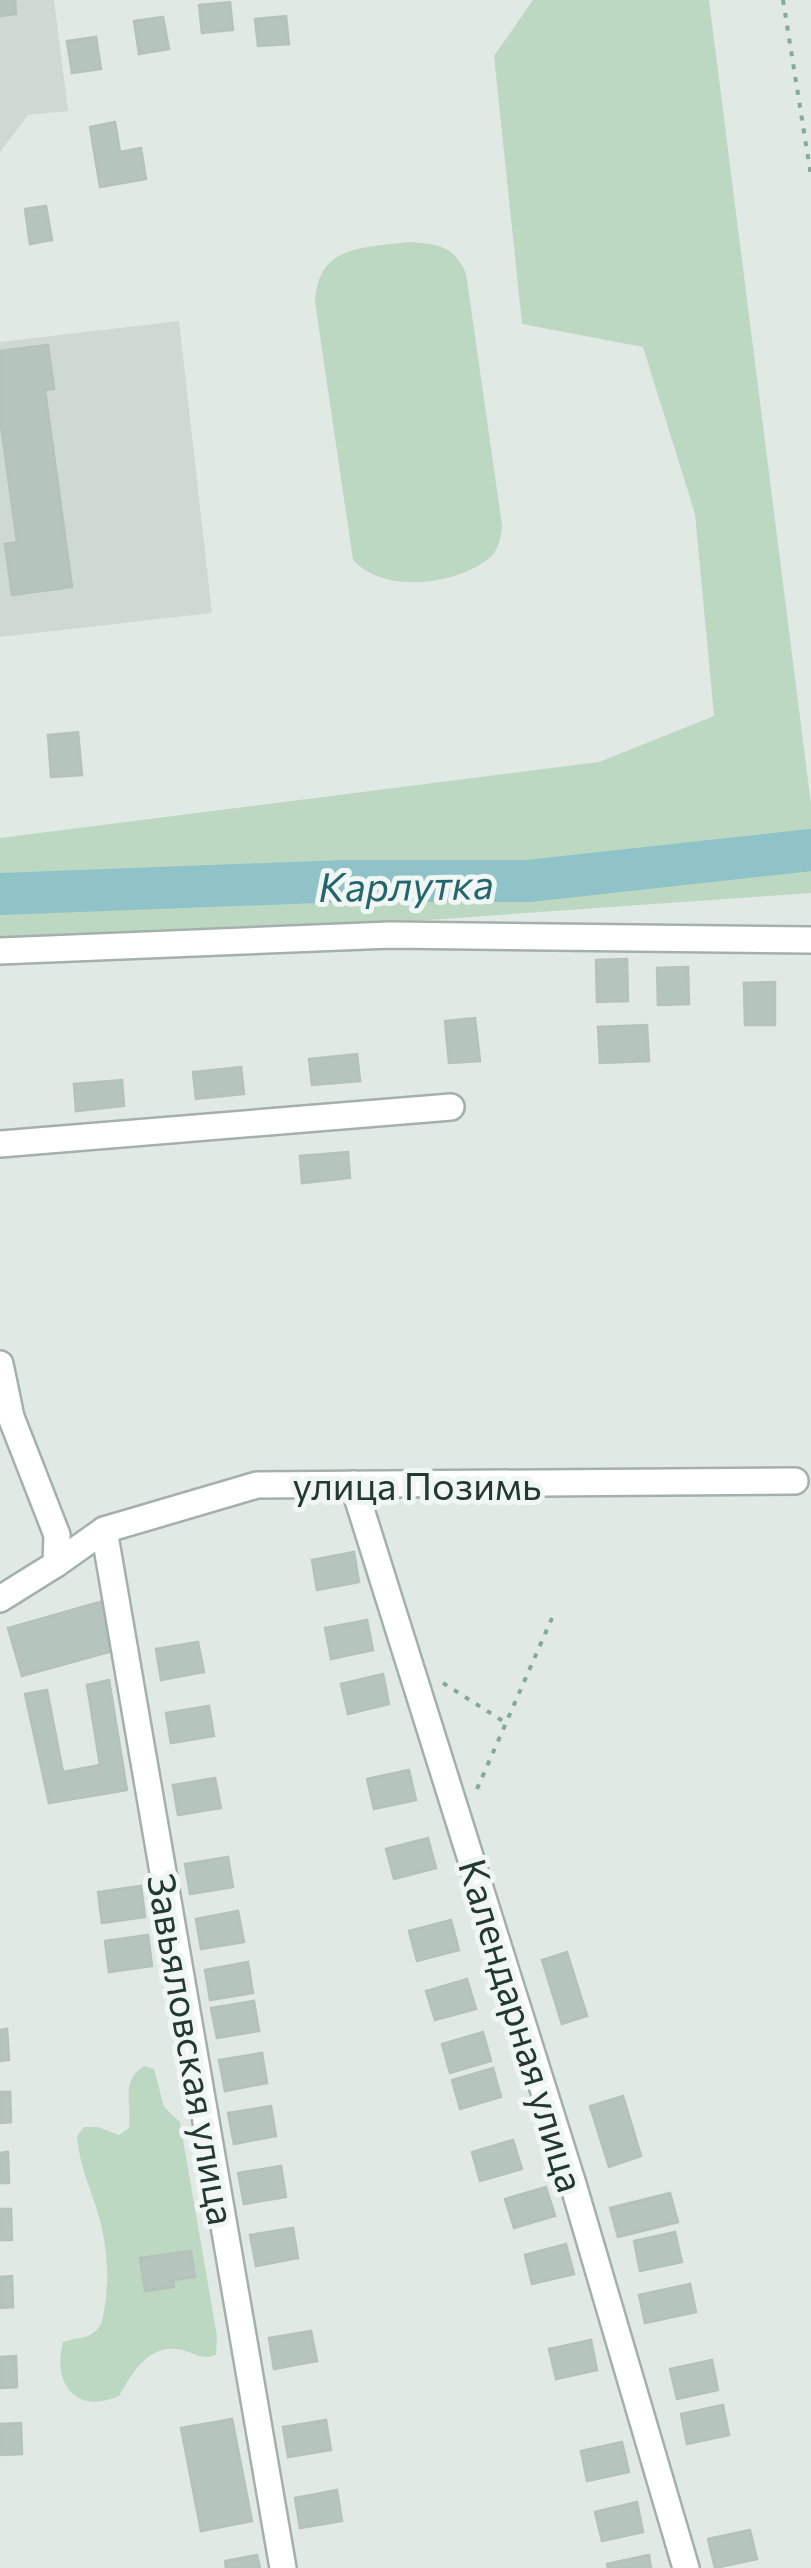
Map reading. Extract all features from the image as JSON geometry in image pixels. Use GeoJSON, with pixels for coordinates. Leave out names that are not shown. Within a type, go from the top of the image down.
{"type":"FeatureCollection","features":[{"type":"Feature","properties":{"kind":"street"},"geometry":{"type":"LineString","coordinates":[[0,951],[390,934],[811,940]]}},
{"type":"Feature","properties":{"kind":"street"},"geometry":{"type":"LineString","coordinates":[[0,1144],[452,1107]]}},
{"type":"Feature","properties":{"kind":"street"},"geometry":{"type":"LineString","coordinates":[[0,1364],[11,1417],[57,1535],[56,1564]]}},
{"type":"Feature","properties":{"kind":"street","name":"улица Позимь"},"geometry":{"type":"LineString","coordinates":[[0,1599],[104,1530],[257,1484],[795,1481]]}},
{"type":"Feature","properties":{"kind":"street","name":"Календарная улица"},"geometry":{"type":"LineString","coordinates":[[353,1484],[574,2184],[686,2568]]}},
{"type":"Feature","properties":{"kind":"street","name":"Завьяловская улица"},"geometry":{"type":"LineString","coordinates":[[104,1530],[283,2568]]}},
{"type":"Feature","properties":{"kind":"path"},"geometry":{"type":"LineString","coordinates":[[783,0],[811,176]]}},
{"type":"Feature","properties":{"kind":"path"},"geometry":{"type":"LineString","coordinates":[[460,1825],[552,1618]]}},
{"type":"Feature","properties":{"kind":"path"},"geometry":{"type":"LineString","coordinates":[[409,1661],[506,1723]]}},
{"type":"Feature","properties":{"kind":"shaded area"},"geometry":{"type":"Polygon","coordinates":[[[0,0],[54,0],[68,111],[28,115],[0,152],[0,0]]]}},
{"type":"Feature","properties":{"kind":"shaded area"},"geometry":{"type":"Polygon","coordinates":[[[179,321],[212,613],[0,637],[0,342],[179,321]]]}},
{"type":"Feature","properties":{"kind":"green space"},"geometry":{"type":"Polygon","coordinates":[[[533,0],[709,0],[811,804],[811,893],[0,950],[0,838],[599,762],[714,716],[695,514],[643,347],[522,324],[494,56],[533,0]]]}},
{"type":"Feature","properties":{"kind":"green space"},"geometry":{"type":"Polygon","coordinates":[[[408,242],[450,251],[466,273],[502,525],[498,545],[487,560],[456,576],[418,582],[382,578],[353,560],[315,302],[324,269],[334,260],[359,249],[408,242]]]}},
{"type":"Feature","properties":{"kind":"green space"},"geometry":{"type":"Polygon","coordinates":[[[145,2066],[154,2069],[164,2107],[180,2122],[217,2336],[216,2355],[201,2356],[177,2349],[157,2352],[141,2363],[119,2396],[91,2401],[71,2392],[61,2371],[60,2357],[63,2342],[96,2331],[102,2321],[106,2292],[104,2241],[77,2136],[84,2127],[98,2127],[119,2135],[129,2128],[130,2085],[137,2071],[145,2066]]]}},
{"type":"Feature","properties":{"kind":"building"},"geometry":{"type":"Polygon","coordinates":[[[0,0],[15,0],[16,14],[0,16],[0,0]]]}},
{"type":"Feature","properties":{"kind":"building"},"geometry":{"type":"Polygon","coordinates":[[[230,2],[233,30],[202,33],[199,5],[230,2]]]}},
{"type":"Feature","properties":{"kind":"building"},"geometry":{"type":"Polygon","coordinates":[[[286,16],[289,44],[258,46],[255,19],[286,16]]]}},
{"type":"Feature","properties":{"kind":"building"},"geometry":{"type":"Polygon","coordinates":[[[163,17],[169,49],[139,54],[134,21],[163,17]]]}},
{"type":"Feature","properties":{"kind":"building"},"geometry":{"type":"Polygon","coordinates":[[[96,37],[101,69],[72,73],[67,41],[96,37]]]}},
{"type":"Feature","properties":{"kind":"building"},"geometry":{"type":"Polygon","coordinates":[[[115,122],[120,152],[141,148],[146,179],[100,187],[90,127],[115,122]]]}},
{"type":"Feature","properties":{"kind":"building"},"geometry":{"type":"Polygon","coordinates":[[[46,206],[52,240],[30,244],[25,209],[46,206]]]}},
{"type":"Feature","properties":{"kind":"building"},"geometry":{"type":"Polygon","coordinates":[[[48,345],[54,389],[45,390],[72,587],[12,595],[5,544],[17,542],[0,418],[0,351],[48,345]]]}},
{"type":"Feature","properties":{"kind":"building"},"geometry":{"type":"Polygon","coordinates":[[[78,732],[82,775],[51,777],[48,735],[78,732]]]}},
{"type":"Feature","properties":{"kind":"building"},"geometry":{"type":"Polygon","coordinates":[[[627,959],[628,1001],[597,1002],[596,960],[627,959]]]}},
{"type":"Feature","properties":{"kind":"building"},"geometry":{"type":"Polygon","coordinates":[[[688,967],[689,1004],[658,1005],[657,968],[688,967]]]}},
{"type":"Feature","properties":{"kind":"building"},"geometry":{"type":"Polygon","coordinates":[[[775,982],[775,1025],[745,1025],[744,983],[775,982]]]}},
{"type":"Feature","properties":{"kind":"building"},"geometry":{"type":"Polygon","coordinates":[[[475,1018],[480,1061],[449,1063],[445,1021],[475,1018]]]}},
{"type":"Feature","properties":{"kind":"building"},"geometry":{"type":"Polygon","coordinates":[[[647,1025],[649,1061],[600,1063],[598,1027],[647,1025]]]}},
{"type":"Feature","properties":{"kind":"building"},"geometry":{"type":"Polygon","coordinates":[[[357,1054],[360,1081],[312,1085],[309,1059],[357,1054]]]}},
{"type":"Feature","properties":{"kind":"building"},"geometry":{"type":"Polygon","coordinates":[[[241,1067],[244,1094],[196,1099],[193,1072],[241,1067]]]}},
{"type":"Feature","properties":{"kind":"building"},"geometry":{"type":"Polygon","coordinates":[[[122,1080],[124,1106],[76,1111],[74,1084],[122,1080]]]}},
{"type":"Feature","properties":{"kind":"building"},"geometry":{"type":"Polygon","coordinates":[[[348,1152],[350,1178],[302,1183],[300,1156],[348,1152]]]}},
{"type":"Feature","properties":{"kind":"building"},"geometry":{"type":"Polygon","coordinates":[[[354,1552],[359,1582],[317,1590],[312,1560],[354,1552]]]}},
{"type":"Feature","properties":{"kind":"building"},"geometry":{"type":"Polygon","coordinates":[[[103,1601],[116,1650],[22,1676],[8,1628],[103,1601]]]}},
{"type":"Feature","properties":{"kind":"building"},"geometry":{"type":"Polygon","coordinates":[[[367,1620],[373,1650],[331,1659],[325,1628],[367,1620]]]}},
{"type":"Feature","properties":{"kind":"building"},"geometry":{"type":"Polygon","coordinates":[[[198,1642],[204,1672],[161,1680],[156,1649],[198,1642]]]}},
{"type":"Feature","properties":{"kind":"building"},"geometry":{"type":"Polygon","coordinates":[[[383,1674],[389,1704],[348,1714],[341,1684],[383,1674]]]}},
{"type":"Feature","properties":{"kind":"building"},"geometry":{"type":"Polygon","coordinates":[[[109,1680],[127,1790],[49,1803],[25,1694],[47,1690],[63,1772],[100,1765],[87,1685],[109,1680]]]}},
{"type":"Feature","properties":{"kind":"building"},"geometry":{"type":"Polygon","coordinates":[[[209,1706],[214,1736],[171,1743],[166,1713],[209,1706]]]}},
{"type":"Feature","properties":{"kind":"building"},"geometry":{"type":"Polygon","coordinates":[[[409,1770],[416,1800],[374,1809],[367,1779],[409,1770]]]}},
{"type":"Feature","properties":{"kind":"building"},"geometry":{"type":"Polygon","coordinates":[[[215,1778],[221,1808],[178,1815],[173,1785],[215,1778]]]}},
{"type":"Feature","properties":{"kind":"building"},"geometry":{"type":"Polygon","coordinates":[[[428,1838],[436,1868],[394,1879],[386,1849],[428,1838]]]}},
{"type":"Feature","properties":{"kind":"building"},"geometry":{"type":"Polygon","coordinates":[[[228,1857],[233,1887],[190,1894],[185,1864],[228,1857]]]}},
{"type":"Feature","properties":{"kind":"building"},"geometry":{"type":"Polygon","coordinates":[[[141,1886],[145,1917],[102,1923],[98,1892],[141,1886]]]}},
{"type":"Feature","properties":{"kind":"building"},"geometry":{"type":"Polygon","coordinates":[[[238,1911],[244,1942],[201,1949],[196,1919],[238,1911]]]}},
{"type":"Feature","properties":{"kind":"building"},"geometry":{"type":"Polygon","coordinates":[[[451,1920],[459,1950],[417,1961],[409,1931],[451,1920]]]}},
{"type":"Feature","properties":{"kind":"building"},"geometry":{"type":"Polygon","coordinates":[[[148,1935],[152,1966],[109,1972],[105,1941],[148,1935]]]}},
{"type":"Feature","properties":{"kind":"building"},"geometry":{"type":"Polygon","coordinates":[[[567,1952],[587,2016],[562,2024],[542,1960],[567,1952]]]}},
{"type":"Feature","properties":{"kind":"building"},"geometry":{"type":"Polygon","coordinates":[[[248,1962],[253,1993],[210,2000],[205,1970],[248,1962]]]}},
{"type":"Feature","properties":{"kind":"building"},"geometry":{"type":"Polygon","coordinates":[[[467,1979],[476,2009],[435,2020],[426,1991],[467,1979]]]}},
{"type":"Feature","properties":{"kind":"building"},"geometry":{"type":"Polygon","coordinates":[[[254,2001],[259,2031],[217,2038],[211,2008],[254,2001]]]}},
{"type":"Feature","properties":{"kind":"building"},"geometry":{"type":"Polygon","coordinates":[[[7,2029],[9,2060],[0,2061],[0,2030],[7,2029]]]}},
{"type":"Feature","properties":{"kind":"building"},"geometry":{"type":"Polygon","coordinates":[[[483,2032],[491,2061],[450,2073],[442,2044],[483,2032]]]}},
{"type":"Feature","properties":{"kind":"building"},"geometry":{"type":"Polygon","coordinates":[[[262,2053],[267,2083],[225,2091],[219,2060],[262,2053]]]}},
{"type":"Feature","properties":{"kind":"building"},"geometry":{"type":"Polygon","coordinates":[[[493,2068],[501,2097],[460,2109],[452,2080],[493,2068]]]}},
{"type":"Feature","properties":{"kind":"building"},"geometry":{"type":"Polygon","coordinates":[[[0,2092],[10,2092],[11,2122],[0,2123],[0,2092]]]}},
{"type":"Feature","properties":{"kind":"building"},"geometry":{"type":"Polygon","coordinates":[[[623,2096],[641,2156],[609,2167],[590,2106],[623,2096]]]}},
{"type":"Feature","properties":{"kind":"building"},"geometry":{"type":"Polygon","coordinates":[[[271,2106],[276,2136],[234,2144],[228,2113],[271,2106]]]}},
{"type":"Feature","properties":{"kind":"building"},"geometry":{"type":"Polygon","coordinates":[[[513,2140],[522,2169],[480,2181],[472,2152],[513,2140]]]}},
{"type":"Feature","properties":{"kind":"building"},"geometry":{"type":"Polygon","coordinates":[[[8,2152],[9,2183],[0,2183],[0,2153],[8,2152]]]}},
{"type":"Feature","properties":{"kind":"building"},"geometry":{"type":"Polygon","coordinates":[[[281,2166],[286,2197],[244,2204],[238,2173],[281,2166]]]}},
{"type":"Feature","properties":{"kind":"building"},"geometry":{"type":"Polygon","coordinates":[[[546,2187],[555,2216],[514,2228],[505,2199],[546,2187]]]}},
{"type":"Feature","properties":{"kind":"building"},"geometry":{"type":"Polygon","coordinates":[[[670,2193],[678,2222],[618,2237],[610,2208],[670,2193]]]}},
{"type":"Feature","properties":{"kind":"building"},"geometry":{"type":"Polygon","coordinates":[[[0,2209],[11,2209],[12,2240],[0,2240],[0,2209]]]}},
{"type":"Feature","properties":{"kind":"building"},"geometry":{"type":"Polygon","coordinates":[[[293,2228],[298,2258],[256,2266],[250,2235],[293,2228]]]}},
{"type":"Feature","properties":{"kind":"building"},"geometry":{"type":"Polygon","coordinates":[[[675,2232],[682,2262],[640,2271],[634,2241],[675,2232]]]}},
{"type":"Feature","properties":{"kind":"building"},"geometry":{"type":"Polygon","coordinates":[[[566,2244],[574,2274],[532,2284],[525,2255],[566,2244]]]}},
{"type":"Feature","properties":{"kind":"building"},"geometry":{"type":"Polygon","coordinates":[[[191,2251],[195,2277],[173,2280],[174,2287],[145,2291],[140,2258],[191,2251]]]}},
{"type":"Feature","properties":{"kind":"building"},"geometry":{"type":"Polygon","coordinates":[[[12,2276],[13,2307],[0,2308],[0,2277],[12,2276]]]}},
{"type":"Feature","properties":{"kind":"building"},"geometry":{"type":"Polygon","coordinates":[[[690,2284],[696,2312],[645,2323],[639,2295],[690,2284]]]}},
{"type":"Feature","properties":{"kind":"building"},"geometry":{"type":"Polygon","coordinates":[[[311,2331],[317,2361],[274,2369],[269,2338],[311,2331]]]}},
{"type":"Feature","properties":{"kind":"building"},"geometry":{"type":"Polygon","coordinates":[[[591,2340],[597,2370],[556,2379],[549,2349],[591,2340]]]}},
{"type":"Feature","properties":{"kind":"building"},"geometry":{"type":"Polygon","coordinates":[[[16,2356],[17,2387],[0,2388],[0,2357],[16,2356]]]}},
{"type":"Feature","properties":{"kind":"building"},"geometry":{"type":"Polygon","coordinates":[[[712,2360],[718,2390],[677,2399],[670,2369],[712,2360]]]}},
{"type":"Feature","properties":{"kind":"building"},"geometry":{"type":"Polygon","coordinates":[[[723,2405],[729,2435],[687,2444],[681,2414],[723,2405]]]}},
{"type":"Feature","properties":{"kind":"building"},"geometry":{"type":"Polygon","coordinates":[[[232,2419],[252,2521],[201,2531],[181,2428],[232,2419]]]}},
{"type":"Feature","properties":{"kind":"building"},"geometry":{"type":"Polygon","coordinates":[[[326,2420],[331,2450],[288,2457],[283,2427],[326,2420]]]}},
{"type":"Feature","properties":{"kind":"building"},"geometry":{"type":"Polygon","coordinates":[[[21,2423],[22,2454],[0,2455],[0,2424],[21,2423]]]}},
{"type":"Feature","properties":{"kind":"building"},"geometry":{"type":"Polygon","coordinates":[[[622,2442],[629,2472],[587,2481],[581,2451],[622,2442]]]}},
{"type":"Feature","properties":{"kind":"building"},"geometry":{"type":"Polygon","coordinates":[[[337,2490],[342,2521],[300,2528],[295,2498],[337,2490]]]}},
{"type":"Feature","properties":{"kind":"building"},"geometry":{"type":"Polygon","coordinates":[[[637,2502],[643,2532],[602,2541],[595,2512],[637,2502]]]}},
{"type":"Feature","properties":{"kind":"building"},"geometry":{"type":"Polygon","coordinates":[[[750,2530],[757,2559],[715,2568],[708,2539],[750,2530]]]}},
{"type":"Feature","properties":{"kind":"building"},"geometry":{"type":"Polygon","coordinates":[[[257,2555],[260,2568],[226,2568],[225,2561],[257,2555]]]}},
{"type":"Feature","properties":{"kind":"building"},"geometry":{"type":"Polygon","coordinates":[[[649,2555],[651,2568],[608,2568],[607,2564],[649,2555]]]}},
{"type":"Feature","properties":{"kind":"waterway","name":"Карлутка"},"geometry":{"type":"LineString","coordinates":[[0,894],[345,881],[528,881],[811,850]]}}]}
